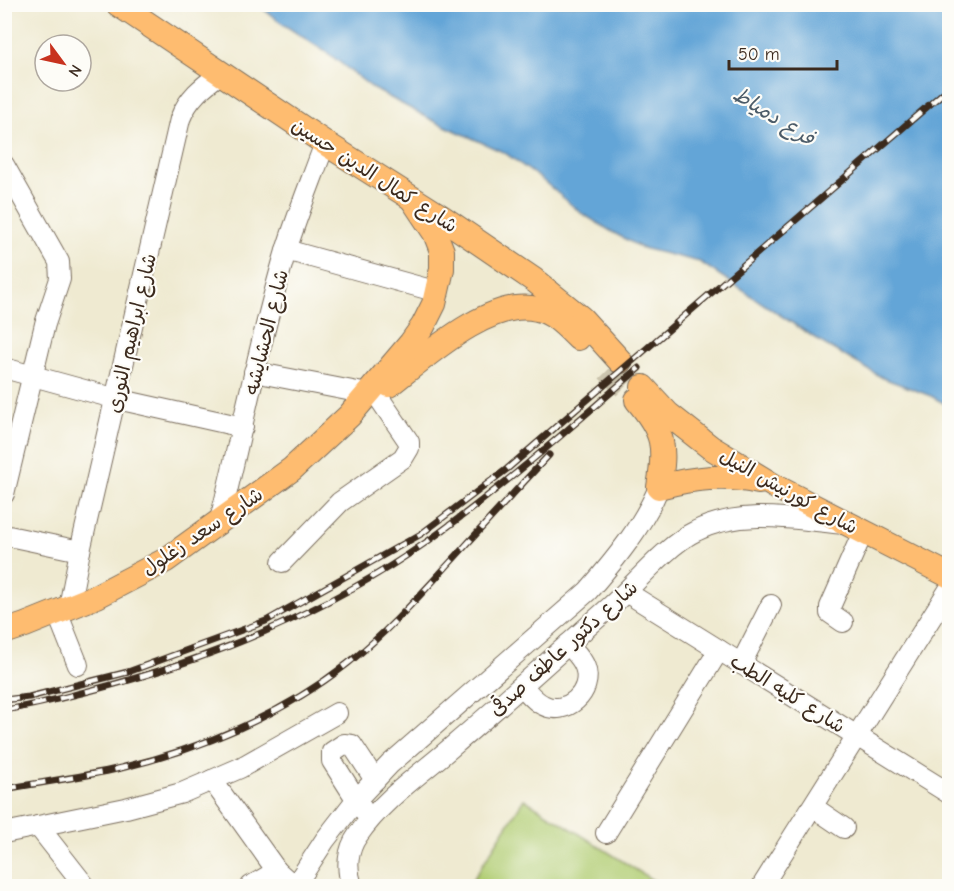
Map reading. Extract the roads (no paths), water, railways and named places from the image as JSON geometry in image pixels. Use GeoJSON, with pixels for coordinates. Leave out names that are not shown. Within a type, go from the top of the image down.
{"type":"FeatureCollection","features":[{"type":"Feature","properties":{"kind":"main road","name":"شارع كمال الدين حسين"},"geometry":{"type":"LineString","coordinates":[[118,4],[220,74],[482,244],[560,300],[581,318],[614,365]]}},
{"type":"Feature","properties":{"kind":"main road","name":"شارع سعد زغلول"},"geometry":{"type":"LineString","coordinates":[[372,395],[423,326],[438,292],[442,251],[435,232],[413,200]]}},
{"type":"Feature","properties":{"kind":"main road","name":"شارع سعد زغلول"},"geometry":{"type":"LineString","coordinates":[[4,632],[97,596],[166,560],[292,470],[372,395],[467,327],[488,316],[509,309],[524,307],[539,309],[567,326],[614,365]]}},
{"type":"Feature","properties":{"kind":"main road","name":"شارع دكتور عاطف صدقى"},"geometry":{"type":"LineString","coordinates":[[638,391],[662,440],[664,458],[659,487]]}},
{"type":"Feature","properties":{"kind":"main road","name":"شارع كورنيش النيل"},"geometry":{"type":"LineString","coordinates":[[638,391],[687,431],[776,487],[950,576]]}},
{"type":"Feature","properties":{"kind":"main road"},"geometry":{"type":"LineString","coordinates":[[659,487],[688,479],[718,477],[747,479],[776,487]]}},
{"type":"Feature","properties":{"kind":"street","name":"شارع ابراهيم النورى"},"geometry":{"type":"LineString","coordinates":[[63,610],[80,551],[117,399],[180,119],[193,96],[220,74]]}},
{"type":"Feature","properties":{"kind":"street","name":"شارع الحشايشه"},"geometry":{"type":"LineString","coordinates":[[219,524],[254,372],[310,250],[325,143]]}},
{"type":"Feature","properties":{"kind":"street"},"geometry":{"type":"LineString","coordinates":[[4,165],[59,262],[60,271],[60,279],[45,324],[4,494]]}},
{"type":"Feature","properties":{"kind":"street"},"geometry":{"type":"LineString","coordinates":[[310,250],[438,292]]}},
{"type":"Feature","properties":{"kind":"street"},"geometry":{"type":"LineString","coordinates":[[4,368],[117,399],[243,427]]}},
{"type":"Feature","properties":{"kind":"street"},"geometry":{"type":"LineString","coordinates":[[254,372],[372,395],[409,442],[407,453],[403,458],[340,502],[282,562]]}},
{"type":"Feature","properties":{"kind":"street","name":"شارع دكتور عاطف صدقى"},"geometry":{"type":"LineString","coordinates":[[295,886],[325,840],[356,800],[390,764],[588,591],[631,537],[653,502],[659,487]]}},
{"type":"Feature","properties":{"kind":"street","name":"شارع دكتور عاطف صدقى"},"geometry":{"type":"LineString","coordinates":[[352,886],[348,872],[350,852],[356,837],[369,820],[400,790],[522,686],[676,544],[712,523],[754,516],[856,528]]}},
{"type":"Feature","properties":{"kind":"street"},"geometry":{"type":"LineString","coordinates":[[843,622],[831,613],[830,607],[856,528]]}},
{"type":"Feature","properties":{"kind":"street"},"geometry":{"type":"LineString","coordinates":[[4,535],[80,551]]}},
{"type":"Feature","properties":{"kind":"street"},"geometry":{"type":"LineString","coordinates":[[762,886],[950,588]]}},
{"type":"Feature","properties":{"kind":"street","name":"شارع كليه الطب"},"geometry":{"type":"LineString","coordinates":[[626,592],[858,737],[947,788]]}},
{"type":"Feature","properties":{"kind":"street"},"geometry":{"type":"LineString","coordinates":[[741,664],[771,605]]}},
{"type":"Feature","properties":{"kind":"street"},"geometry":{"type":"LineString","coordinates":[[63,610],[78,665]]}},
{"type":"Feature","properties":{"kind":"street"},"geometry":{"type":"LineString","coordinates":[[522,686],[543,705],[555,708],[566,706],[576,700],[584,691],[587,680],[586,668],[568,644]]}},
{"type":"Feature","properties":{"kind":"street"},"geometry":{"type":"LineString","coordinates":[[606,833],[719,650]]}},
{"type":"Feature","properties":{"kind":"street"},"geometry":{"type":"LineString","coordinates":[[4,833],[154,801],[212,780],[240,768],[337,712]]}},
{"type":"Feature","properties":{"kind":"street"},"geometry":{"type":"LineString","coordinates":[[369,820],[332,761],[332,752],[344,744],[352,745],[375,780]]}},
{"type":"Feature","properties":{"kind":"street"},"geometry":{"type":"LineString","coordinates":[[212,780],[277,871],[295,886]]}},
{"type":"Feature","properties":{"kind":"street"},"geometry":{"type":"LineString","coordinates":[[813,807],[844,828]]}},
{"type":"Feature","properties":{"kind":"street"},"geometry":{"type":"LineString","coordinates":[[38,826],[85,886]]}},
{"type":"Feature","properties":{"kind":"street"},"geometry":{"type":"LineString","coordinates":[[251,886],[277,871]]}},
{"type":"Feature","properties":{"kind":"water","name":"فرع دمياط"},"geometry":{"type":"Polygon","coordinates":[[[258,5],[949,5],[949,406],[931,396],[883,378],[824,344],[700,262],[642,248],[614,233],[581,213],[541,179],[505,153],[434,121],[374,89],[329,54],[258,5]]]}},
{"type":"Feature","properties":{"kind":"tunnel"},"geometry":{"type":"LineString","coordinates":[[608,370],[633,395]]}},
{"type":"Feature","properties":{"kind":"railway"},"geometry":{"type":"LineString","coordinates":[[4,700],[29,697],[128,672],[266,621],[421,534],[507,469],[950,87]]}},
{"type":"Feature","properties":{"kind":"railway"},"geometry":{"type":"LineString","coordinates":[[4,710],[89,691],[178,665],[265,631],[349,590],[389,567],[455,521],[535,457],[639,368]]}},
{"type":"Feature","properties":{"kind":"railway"},"geometry":{"type":"LineString","coordinates":[[4,789],[121,768],[181,751],[240,728],[296,699],[347,664],[390,626],[549,455]]}}]}
